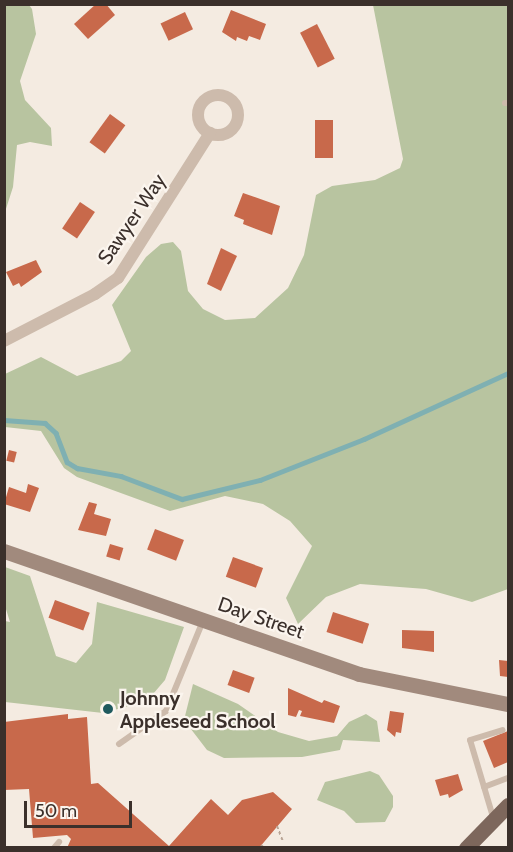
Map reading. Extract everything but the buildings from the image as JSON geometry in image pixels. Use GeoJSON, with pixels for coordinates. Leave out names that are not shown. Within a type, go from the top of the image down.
{"type":"FeatureCollection","features":[{"type":"Feature","properties":{"kind":"main road","name":"Day Street"},"geometry":{"type":"LineString","coordinates":[[4,551],[358,674],[508,704]]}},
{"type":"Feature","properties":{"kind":"main road"},"geometry":{"type":"LineString","coordinates":[[466,848],[493,817],[508,805]]}},
{"type":"Feature","properties":{"kind":"street","name":"Sawyer Way"},"geometry":{"type":"LineString","coordinates":[[4,341],[95,294],[118,278],[210,133]]}},
{"type":"Feature","properties":{"kind":"lane"},"geometry":{"type":"LineString","coordinates":[[119,744],[166,711],[203,620]]}},
{"type":"Feature","properties":{"kind":"lane"},"geometry":{"type":"LineString","coordinates":[[493,817],[470,740],[503,730]]}},
{"type":"Feature","properties":{"kind":"lane"},"geometry":{"type":"LineString","coordinates":[[484,787],[508,778]]}},
{"type":"Feature","properties":{"kind":"path"},"geometry":{"type":"LineString","coordinates":[[277,826],[283,842]]}},
{"type":"Feature","properties":{"kind":"green space"},"geometry":{"type":"Polygon","coordinates":[[[4,5],[29,5],[32,9],[36,34],[20,81],[25,100],[51,128],[52,146],[30,142],[17,145],[13,187],[5,212],[4,5]]]}},
{"type":"Feature","properties":{"kind":"green space"},"geometry":{"type":"Polygon","coordinates":[[[373,5],[508,5],[508,589],[472,602],[426,589],[360,584],[326,597],[298,624],[286,598],[312,546],[290,521],[263,504],[225,496],[170,511],[77,477],[64,468],[41,431],[5,427],[5,374],[41,357],[77,376],[121,361],[131,351],[112,305],[146,257],[161,244],[173,242],[181,251],[188,291],[203,309],[225,320],[255,318],[288,288],[304,255],[316,195],[332,186],[375,180],[400,168],[403,159],[373,5]]]}},
{"type":"Feature","properties":{"kind":"green space"},"geometry":{"type":"Polygon","coordinates":[[[5,567],[30,576],[56,656],[76,663],[92,644],[97,602],[184,627],[165,680],[147,701],[103,713],[5,702],[5,621],[10,622],[5,606],[5,567]]]}},
{"type":"Feature","properties":{"kind":"green space"},"geometry":{"type":"Polygon","coordinates":[[[193,684],[238,704],[278,732],[309,741],[337,736],[349,722],[366,714],[377,721],[380,742],[343,740],[340,750],[302,757],[224,758],[207,750],[184,720],[193,684]]]}},
{"type":"Feature","properties":{"kind":"green space"},"geometry":{"type":"Polygon","coordinates":[[[370,771],[379,775],[393,796],[393,807],[385,822],[356,823],[344,811],[317,800],[325,782],[370,771]]]}},
{"type":"Feature","properties":{"kind":"waterway"},"geometry":{"type":"LineString","coordinates":[[4,420],[45,423],[56,433],[67,462],[77,468],[121,476],[182,499],[260,480],[364,439],[508,373]]}},
{"type":"Feature","properties":{"kind":"place","name":"Johnny Appleseed School"},"geometry":{"type":"Point","coordinates":[108,709]}}]}
